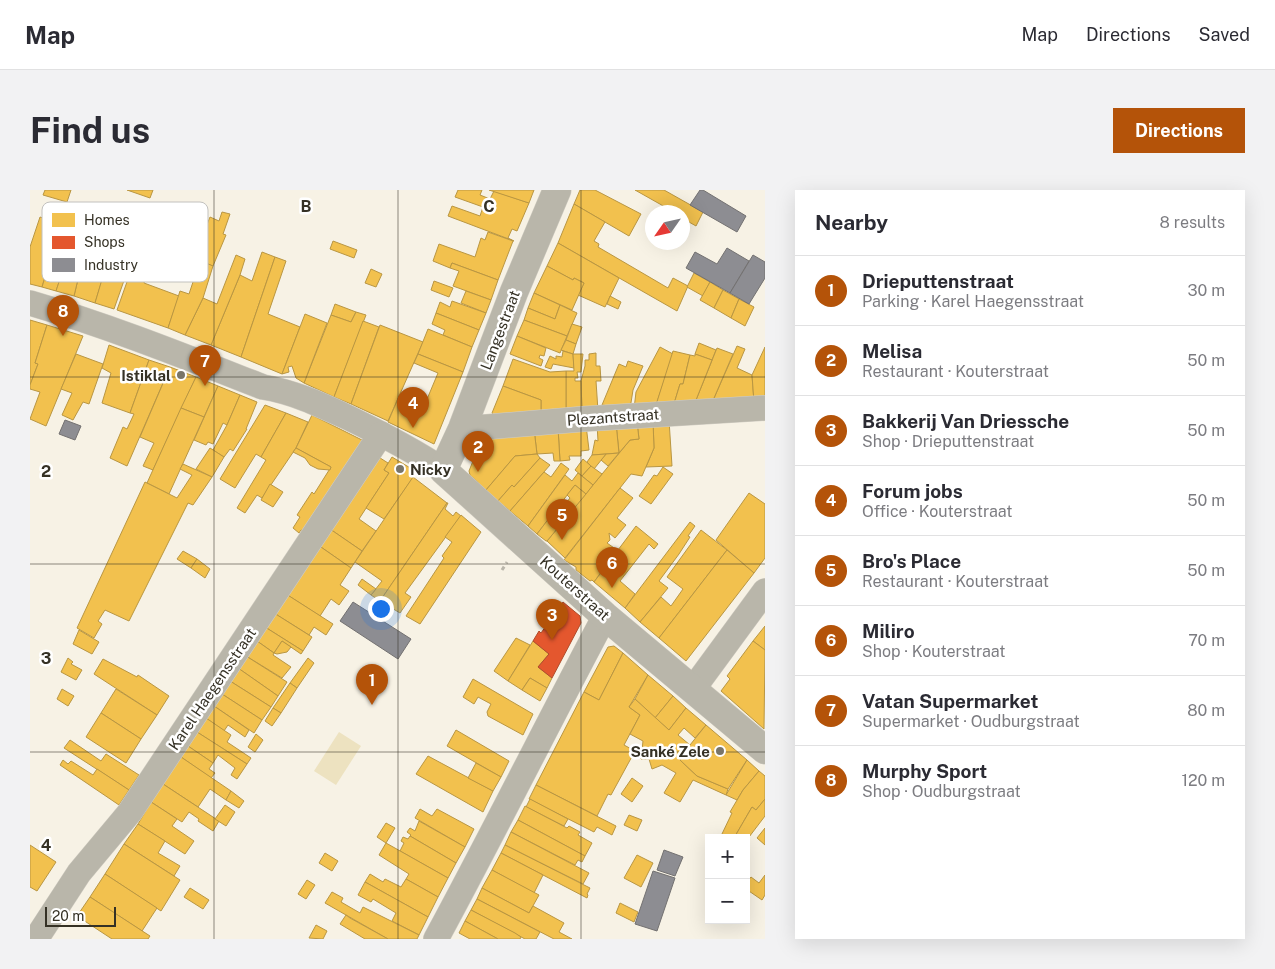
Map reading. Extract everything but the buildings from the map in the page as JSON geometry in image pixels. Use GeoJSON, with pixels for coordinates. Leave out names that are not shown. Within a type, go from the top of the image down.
{"type":"FeatureCollection","features":[{"type":"Feature","properties":{"kind":"street","name":"Langestraat"},"geometry":{"type":"LineString","coordinates":[[443,470],[462,429],[514,292],[557,190]]}},
{"type":"Feature","properties":{"kind":"street","name":"Kouterstraat"},"geometry":{"type":"LineString","coordinates":[[30,303],[145,341],[263,387],[305,397],[424,457],[443,470],[605,616],[765,750]]}},
{"type":"Feature","properties":{"kind":"street","name":"Plezantstraat"},"geometry":{"type":"LineString","coordinates":[[462,429],[583,418],[765,408]]}},
{"type":"Feature","properties":{"kind":"street","name":"Karel Haegensstraat"},"geometry":{"type":"LineString","coordinates":[[36,939],[79,874],[130,812],[381,434]]}},
{"type":"Feature","properties":{"kind":"street"},"geometry":{"type":"LineString","coordinates":[[693,689],[765,591]]}},
{"type":"Feature","properties":{"kind":"street"},"geometry":{"type":"LineString","coordinates":[[436,939],[494,833],[552,716],[605,616]]}},
{"type":"Feature","properties":{"kind":"shaded area"},"geometry":{"type":"Polygon","coordinates":[[[339,732],[361,746],[336,785],[314,771],[339,732]]]}},
{"type":"Feature","properties":{"kind":"place","name":"Murphy Sport"},"geometry":{"type":"Point","coordinates":[63,336]}},
{"type":"Feature","properties":{"kind":"place","name":"Istiklal"},"geometry":{"type":"Point","coordinates":[181,375]}},
{"type":"Feature","properties":{"kind":"place","name":"Vatan Supermarket"},"geometry":{"type":"Point","coordinates":[205,386]}},
{"type":"Feature","properties":{"kind":"place","name":"Forum jobs"},"geometry":{"type":"Point","coordinates":[413,428]}},
{"type":"Feature","properties":{"kind":"place","name":"Nicky"},"geometry":{"type":"Point","coordinates":[400,469]}},
{"type":"Feature","properties":{"kind":"place","name":"Melisa"},"geometry":{"type":"Point","coordinates":[478,472]}},
{"type":"Feature","properties":{"kind":"place","name":"Bro's Place"},"geometry":{"type":"Point","coordinates":[562,540]}},
{"type":"Feature","properties":{"kind":"place","name":"Miliro"},"geometry":{"type":"Point","coordinates":[612,588]}},
{"type":"Feature","properties":{"kind":"place","name":"Bakkerij Van Driessche"},"geometry":{"type":"Point","coordinates":[552,640]}},
{"type":"Feature","properties":{"kind":"place","name":"Drieputtenstraat"},"geometry":{"type":"Point","coordinates":[372,705]}},
{"type":"Feature","properties":{"kind":"place","name":"Sanké Zele"},"geometry":{"type":"Point","coordinates":[720,751]}}]}
